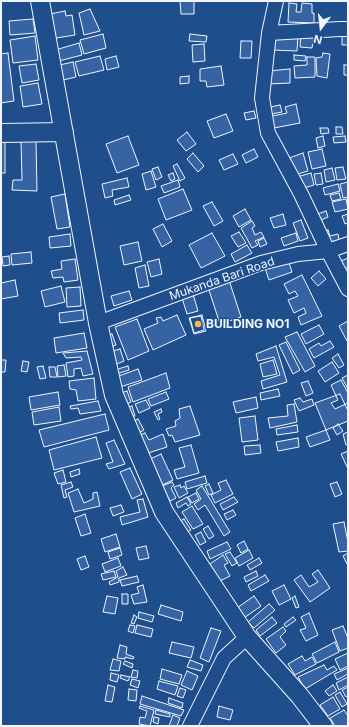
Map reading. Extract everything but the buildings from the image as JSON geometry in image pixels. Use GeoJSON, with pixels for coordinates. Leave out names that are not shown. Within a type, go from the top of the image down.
{"type":"FeatureCollection","features":[{"type":"Feature","properties":{"kind":"main road"},"geometry":{"type":"LineString","coordinates":[[40,1],[98,323],[114,395],[164,512],[248,637],[299,695],[323,726]]}},
{"type":"Feature","properties":{"kind":"main road"},"geometry":{"type":"LineString","coordinates":[[1,133],[64,132]]}},
{"type":"Feature","properties":{"kind":"street"},"geometry":{"type":"LineString","coordinates":[[276,1],[269,33],[262,98],[268,133],[301,194],[348,289]]}},
{"type":"Feature","properties":{"kind":"street"},"geometry":{"type":"LineString","coordinates":[[269,33],[348,29]]}},
{"type":"Feature","properties":{"kind":"street","name":"Mukanda Bari Road"},"geometry":{"type":"LineString","coordinates":[[98,323],[260,263],[298,254],[328,251],[348,244]]}},
{"type":"Feature","properties":{"kind":"street"},"geometry":{"type":"LineString","coordinates":[[190,726],[224,658],[248,637]]}},
{"type":"Feature","properties":{"kind":"place","name":"BUILDING NO1"},"geometry":{"type":"Point","coordinates":[198,324]}}]}
